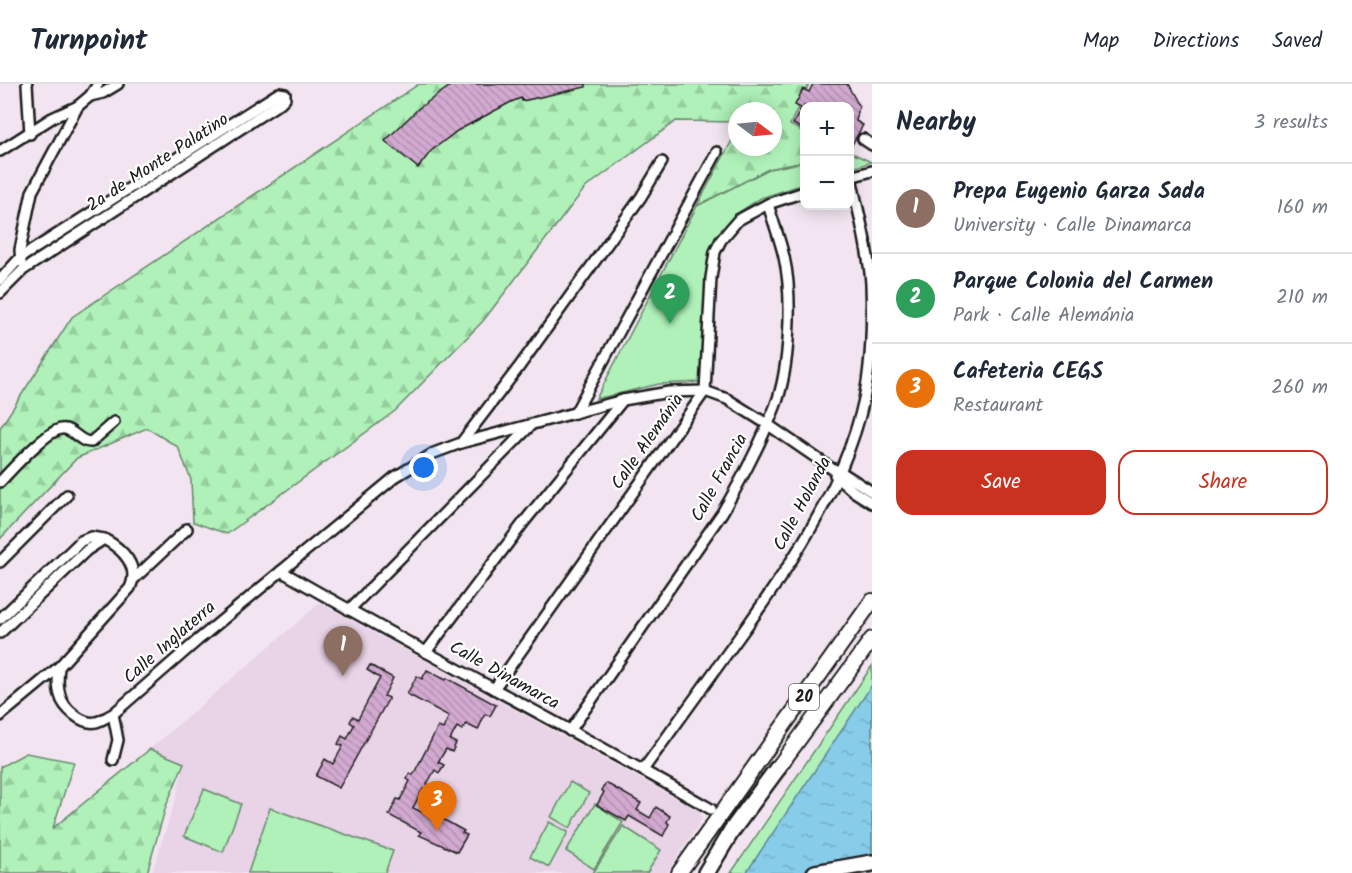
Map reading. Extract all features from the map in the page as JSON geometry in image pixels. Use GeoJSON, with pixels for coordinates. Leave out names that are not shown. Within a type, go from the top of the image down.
{"type":"FeatureCollection","features":[{"type":"Feature","properties":{"kind":"highway"},"geometry":{"type":"LineString","coordinates":[[705,873],[732,830],[777,769]]}},
{"type":"Feature","properties":{"kind":"highway"},"geometry":{"type":"LineString","coordinates":[[717,873],[763,801],[777,769]]}},
{"type":"Feature","properties":{"kind":"highway"},"geometry":{"type":"LineString","coordinates":[[815,873],[872,863]]}},
{"type":"Feature","properties":{"kind":"main road","name":"20"},"geometry":{"type":"LineString","coordinates":[[679,873],[872,601]]}},
{"type":"Feature","properties":{"kind":"main road","name":"20"},"geometry":{"type":"LineString","coordinates":[[777,769],[872,639]]}},
{"type":"Feature","properties":{"kind":"street"},"geometry":{"type":"LineString","coordinates":[[27,84],[30,134]]}},
{"type":"Feature","properties":{"kind":"street"},"geometry":{"type":"LineString","coordinates":[[0,151],[52,118],[78,106],[90,96],[98,84]]}},
{"type":"Feature","properties":{"kind":"street"},"geometry":{"type":"LineString","coordinates":[[90,96],[104,93],[118,84]]}},
{"type":"Feature","properties":{"kind":"street","name":"2a de Monte Palatino"},"geometry":{"type":"LineString","coordinates":[[20,258],[279,93],[285,94],[280,104],[23,270]]}},
{"type":"Feature","properties":{"kind":"street"},"geometry":{"type":"LineString","coordinates":[[0,293],[23,270],[20,247],[32,192],[58,139],[78,106]]}},
{"type":"Feature","properties":{"kind":"street"},"geometry":{"type":"LineString","coordinates":[[52,118],[56,120],[59,127],[58,139]]}},
{"type":"Feature","properties":{"kind":"street"},"geometry":{"type":"LineString","coordinates":[[575,413],[717,152]]}},
{"type":"Feature","properties":{"kind":"street"},"geometry":{"type":"LineString","coordinates":[[461,443],[519,367],[641,197],[662,162]]}},
{"type":"Feature","properties":{"kind":"street"},"geometry":{"type":"LineString","coordinates":[[854,176],[872,171]]}},
{"type":"Feature","properties":{"kind":"street","name":"Calle Alemánia"},"geometry":{"type":"LineString","coordinates":[[494,689],[705,391],[711,278],[715,252],[721,240],[738,220],[768,204],[800,193]]}},
{"type":"Feature","properties":{"kind":"street","name":"Calle Holanda"},"geometry":{"type":"LineString","coordinates":[[643,770],[763,605],[839,476],[849,453],[865,392],[872,319],[871,282],[854,197]]}},
{"type":"Feature","properties":{"kind":"street","name":"Calle Francia"},"geometry":{"type":"LineString","coordinates":[[570,731],[722,513],[744,476],[776,405],[788,341],[788,299],[784,258],[768,204]]}},
{"type":"Feature","properties":{"kind":"street"},"geometry":{"type":"LineString","coordinates":[[0,280],[20,258]]}},
{"type":"Feature","properties":{"kind":"street"},"geometry":{"type":"LineString","coordinates":[[705,391],[727,399],[767,423],[831,468],[872,503]]}},
{"type":"Feature","properties":{"kind":"street","name":"Calle Inglaterra"},"geometry":{"type":"LineString","coordinates":[[59,667],[60,698],[78,718],[87,722],[97,722],[113,714],[395,477],[434,453],[461,443],[623,400],[669,392],[705,391]]}},
{"type":"Feature","properties":{"kind":"street"},"geometry":{"type":"LineString","coordinates":[[426,652],[524,522],[623,400]]}},
{"type":"Feature","properties":{"kind":"street"},"geometry":{"type":"LineString","coordinates":[[0,482],[30,452],[55,432],[67,429],[81,441],[91,442],[114,422]]}},
{"type":"Feature","properties":{"kind":"street"},"geometry":{"type":"LineString","coordinates":[[349,610],[530,426]]}},
{"type":"Feature","properties":{"kind":"street"},"geometry":{"type":"LineString","coordinates":[[839,476],[872,492]]}},
{"type":"Feature","properties":{"kind":"street"},"geometry":{"type":"LineString","coordinates":[[0,562],[67,495]]}},
{"type":"Feature","properties":{"kind":"street"},"geometry":{"type":"LineString","coordinates":[[0,717],[59,667],[130,588],[135,578],[187,529]]}},
{"type":"Feature","properties":{"kind":"street"},"geometry":{"type":"LineString","coordinates":[[2,612],[81,541],[91,537],[104,539],[115,545],[132,565],[135,578]]}},
{"type":"Feature","properties":{"kind":"street"},"geometry":{"type":"LineString","coordinates":[[0,633],[81,555],[104,539]]}},
{"type":"Feature","properties":{"kind":"street","name":"Calle Dinamarca"},"geometry":{"type":"LineString","coordinates":[[281,571],[711,809]]}},
{"type":"Feature","properties":{"kind":"street"},"geometry":{"type":"LineString","coordinates":[[113,714],[118,740],[113,760]]}},
{"type":"Feature","properties":{"kind":"shaded area"},"geometry":{"type":"Polygon","coordinates":[[[320,603],[701,812],[702,819],[667,873],[152,873],[176,798],[184,764],[150,749],[320,603]]]}},
{"type":"Feature","properties":{"kind":"green space"},"geometry":{"type":"Polygon","coordinates":[[[419,84],[809,84],[790,125],[800,130],[800,163],[769,169],[697,206],[728,148],[728,156],[782,156],[782,102],[728,102],[728,122],[676,121],[585,188],[483,321],[395,411],[227,534],[193,522],[191,480],[178,447],[147,428],[77,458],[0,539],[0,428],[72,317],[419,84]]]}},
{"type":"Feature","properties":{"kind":"green space"},"geometry":{"type":"Polygon","coordinates":[[[854,154],[871,162],[854,168],[854,154]]]}},
{"type":"Feature","properties":{"kind":"green space"},"geometry":{"type":"Polygon","coordinates":[[[800,163],[800,185],[761,198],[736,214],[716,239],[708,265],[702,382],[659,384],[596,399],[697,206],[769,169],[800,163]]]}},
{"type":"Feature","properties":{"kind":"green space"},"geometry":{"type":"Polygon","coordinates":[[[872,666],[872,873],[731,873],[872,666]]]}},
{"type":"Feature","properties":{"kind":"green space"},"geometry":{"type":"Polygon","coordinates":[[[150,749],[184,763],[166,806],[147,873],[0,873],[0,767],[26,753],[74,762],[53,828],[150,749]]]}},
{"type":"Feature","properties":{"kind":"green space"},"geometry":{"type":"Polygon","coordinates":[[[570,782],[589,793],[570,828],[551,817],[570,782]]]}},
{"type":"Feature","properties":{"kind":"green space"},"geometry":{"type":"Polygon","coordinates":[[[204,789],[241,804],[223,852],[184,836],[204,789]]]}},
{"type":"Feature","properties":{"kind":"green space"},"geometry":{"type":"Polygon","coordinates":[[[595,804],[623,822],[594,869],[566,851],[595,804]]]}},
{"type":"Feature","properties":{"kind":"green space"},"geometry":{"type":"Polygon","coordinates":[[[270,808],[393,851],[385,873],[248,873],[270,808]]]}},
{"type":"Feature","properties":{"kind":"green space"},"geometry":{"type":"Polygon","coordinates":[[[549,822],[568,832],[549,867],[530,857],[549,822]]]}},
{"type":"Feature","properties":{"kind":"green space"},"geometry":{"type":"Polygon","coordinates":[[[623,826],[661,850],[647,873],[593,873],[623,826]]]}},
{"type":"Feature","properties":{"kind":"water"},"geometry":{"type":"Polygon","coordinates":[[[872,685],[872,873],[746,873],[872,685]]]}},
{"type":"Feature","properties":{"kind":"building"},"geometry":{"type":"Polygon","coordinates":[[[453,84],[586,84],[586,87],[522,101],[521,98],[511,102],[457,131],[431,151],[418,168],[385,141],[419,108],[453,84]]]}},
{"type":"Feature","properties":{"kind":"building"},"geometry":{"type":"Polygon","coordinates":[[[813,84],[847,84],[859,106],[856,121],[863,125],[854,141],[854,102],[800,102],[800,108],[795,105],[803,89],[809,92],[813,84]]]}},
{"type":"Feature","properties":{"kind":"building"},"geometry":{"type":"Polygon","coordinates":[[[800,110],[800,128],[793,124],[800,110]]]}},
{"type":"Feature","properties":{"kind":"building"},"geometry":{"type":"Polygon","coordinates":[[[370,665],[393,678],[384,696],[389,698],[339,788],[316,776],[325,759],[333,764],[343,746],[338,744],[342,736],[347,739],[354,725],[350,722],[353,716],[358,719],[380,678],[367,670],[370,665]]]}},
{"type":"Feature","properties":{"kind":"building"},"geometry":{"type":"Polygon","coordinates":[[[427,670],[446,680],[447,678],[496,705],[490,716],[485,714],[478,730],[466,724],[462,730],[457,727],[450,740],[456,743],[452,752],[446,749],[438,762],[444,765],[439,773],[435,770],[427,784],[432,787],[428,793],[423,789],[413,808],[430,816],[432,813],[464,831],[462,833],[467,835],[457,852],[419,835],[421,832],[389,815],[410,781],[407,779],[410,773],[413,775],[438,727],[443,729],[449,716],[407,694],[417,676],[422,679],[427,670]]]}},
{"type":"Feature","properties":{"kind":"building"},"geometry":{"type":"Polygon","coordinates":[[[606,783],[641,803],[637,810],[650,818],[656,807],[670,816],[663,836],[629,816],[626,821],[597,805],[604,792],[601,790],[606,783]]]}},
{"type":"Feature","properties":{"kind":"place","name":"Parque Colonia del Carmen"},"geometry":{"type":"Point","coordinates":[670,324]}},
{"type":"Feature","properties":{"kind":"place","name":"Prepa Eugenio Garza Sada"},"geometry":{"type":"Point","coordinates":[343,676]}},
{"type":"Feature","properties":{"kind":"place","name":"Cafeteria CEGS"},"geometry":{"type":"Point","coordinates":[437,831]}}]}
